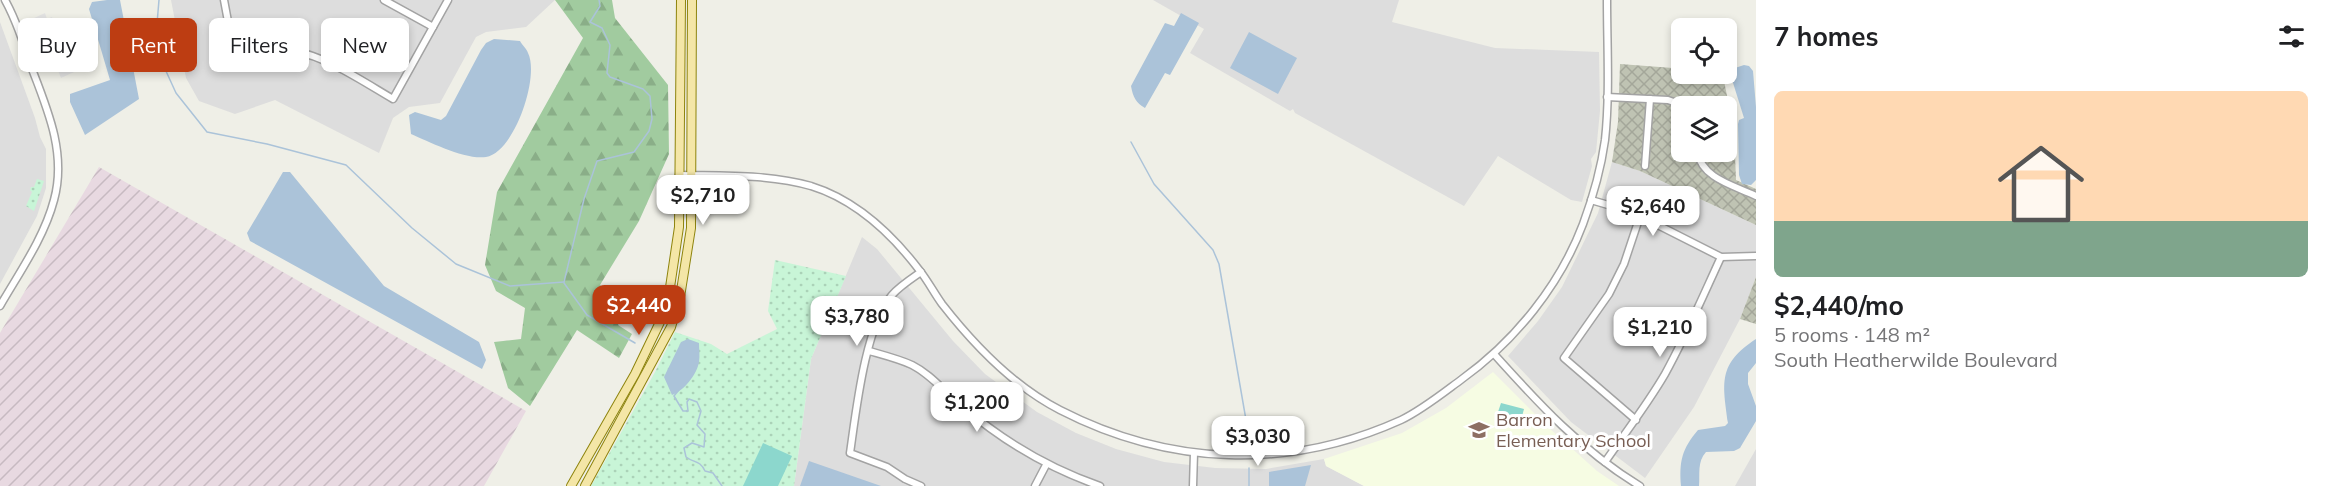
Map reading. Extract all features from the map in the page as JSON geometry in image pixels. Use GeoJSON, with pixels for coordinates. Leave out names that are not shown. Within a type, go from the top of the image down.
{"type":"FeatureCollection","features":[{"type":"Feature","properties":{"kind":"main road"},"geometry":{"type":"LineString","coordinates":[[571,486],[635,374],[660,322],[669,294],[679,227],[681,0]]}},
{"type":"Feature","properties":{"kind":"main road"},"geometry":{"type":"LineString","coordinates":[[585,486],[671,327],[680,297],[691,228],[692,0]]}},
{"type":"Feature","properties":{"kind":"main road"},"geometry":{"type":"LineString","coordinates":[[606,422],[617,429]]}},
{"type":"Feature","properties":{"kind":"street"},"geometry":{"type":"LineString","coordinates":[[0,306],[47,219],[56,191],[58,161],[56,138],[50,116],[5,0]]}},
{"type":"Feature","properties":{"kind":"street"},"geometry":{"type":"LineString","coordinates":[[224,0],[235,59],[273,52],[298,52],[322,60],[393,99],[448,0]]}},
{"type":"Feature","properties":{"kind":"street"},"geometry":{"type":"LineString","coordinates":[[384,0],[433,27]]}},
{"type":"Feature","properties":{"kind":"street"},"geometry":{"type":"LineString","coordinates":[[679,175],[773,178],[815,188],[846,201],[891,236],[978,347],[1021,385],[1056,408],[1118,436],[1157,447],[1232,456],[1310,449],[1356,437],[1404,419],[1494,354],[1530,316],[1559,272],[1581,228],[1598,177],[1605,139],[1607,0]]}},
{"type":"Feature","properties":{"kind":"street"},"geometry":{"type":"LineString","coordinates":[[1607,97],[1671,101]]}},
{"type":"Feature","properties":{"kind":"street"},"geometry":{"type":"LineString","coordinates":[[1645,166],[1650,99]]}},
{"type":"Feature","properties":{"kind":"street"},"geometry":{"type":"LineString","coordinates":[[1700,162],[1712,176],[1756,196]]}},
{"type":"Feature","properties":{"kind":"street"},"geometry":{"type":"LineString","coordinates":[[1591,200],[1640,216],[1721,257],[1756,256]]}},
{"type":"Feature","properties":{"kind":"street"},"geometry":{"type":"LineString","coordinates":[[1636,420],[1564,358],[1610,294],[1624,264],[1640,216]]}},
{"type":"Feature","properties":{"kind":"street"},"geometry":{"type":"LineString","coordinates":[[1605,462],[1636,420],[1665,374],[1689,330],[1721,257]]}},
{"type":"Feature","properties":{"kind":"street"},"geometry":{"type":"LineString","coordinates":[[921,272],[891,296],[882,311],[869,351],[850,453],[887,467],[921,486]]}},
{"type":"Feature","properties":{"kind":"street"},"geometry":{"type":"LineString","coordinates":[[869,351],[912,365],[993,430],[1046,465],[1100,486]]}},
{"type":"Feature","properties":{"kind":"street"},"geometry":{"type":"LineString","coordinates":[[1494,354],[1563,428],[1605,462],[1640,486]]}},
{"type":"Feature","properties":{"kind":"street"},"geometry":{"type":"LineString","coordinates":[[1193,486],[1194,453]]}},
{"type":"Feature","properties":{"kind":"street"},"geometry":{"type":"LineString","coordinates":[[1035,486],[1046,465]]}},
{"type":"Feature","properties":{"kind":"shaded area"},"geometry":{"type":"Polygon","coordinates":[[[120,0],[123,18],[110,18],[110,72],[134,72],[139,99],[85,135],[70,102],[70,94],[110,80],[98,39],[98,18],[92,18],[89,9],[92,2],[120,0]]]}},
{"type":"Feature","properties":{"kind":"shaded area"},"geometry":{"type":"Polygon","coordinates":[[[171,0],[555,0],[526,27],[486,32],[476,37],[440,103],[409,107],[393,118],[379,153],[275,100],[235,114],[199,101],[185,72],[197,72],[197,18],[174,18],[171,0]]]}},
{"type":"Feature","properties":{"kind":"shaded area"},"geometry":{"type":"Polygon","coordinates":[[[1153,0],[1399,0],[1392,22],[1495,48],[1599,52],[1600,111],[1596,152],[1591,159],[1592,166],[1582,202],[1571,200],[1498,156],[1464,206],[1295,113],[1293,109],[1290,111],[1190,53],[1204,29],[1153,0]]]}},
{"type":"Feature","properties":{"kind":"shaded area"},"geometry":{"type":"Polygon","coordinates":[[[45,13],[47,18],[34,18],[45,13]]]}},
{"type":"Feature","properties":{"kind":"shaded area"},"geometry":{"type":"Polygon","coordinates":[[[1181,13],[1199,23],[1170,75],[1165,73],[1145,108],[1135,99],[1131,86],[1165,23],[1174,26],[1181,13]]]}},
{"type":"Feature","properties":{"kind":"shaded area"},"geometry":{"type":"Polygon","coordinates":[[[0,22],[46,149],[46,188],[37,216],[0,284],[0,22]]]}},
{"type":"Feature","properties":{"kind":"shaded area"},"geometry":{"type":"Polygon","coordinates":[[[1249,32],[1297,58],[1278,94],[1230,68],[1249,32]]]}},
{"type":"Feature","properties":{"kind":"shaded area"},"geometry":{"type":"Polygon","coordinates":[[[494,39],[520,41],[531,64],[522,112],[515,129],[506,142],[496,152],[486,157],[478,157],[448,150],[411,134],[409,115],[415,112],[441,120],[446,116],[481,50],[486,43],[494,39]]]}},
{"type":"Feature","properties":{"kind":"shaded area"},"geometry":{"type":"Polygon","coordinates":[[[1620,64],[1671,68],[1671,84],[1725,84],[1727,96],[1671,96],[1671,162],[1735,162],[1736,180],[1756,189],[1756,225],[1640,171],[1612,162],[1618,122],[1620,64]]]}},
{"type":"Feature","properties":{"kind":"shaded area"},"geometry":{"type":"Polygon","coordinates":[[[1749,66],[1753,71],[1756,107],[1756,180],[1751,185],[1742,184],[1739,175],[1738,124],[1739,120],[1744,118],[1733,84],[1737,84],[1737,67],[1749,66]]]}},
{"type":"Feature","properties":{"kind":"shaded area"},"geometry":{"type":"Polygon","coordinates":[[[59,72],[74,72],[61,78],[59,72]]]}},
{"type":"Feature","properties":{"kind":"shaded area"},"geometry":{"type":"Polygon","coordinates":[[[1612,162],[1640,171],[1756,225],[1756,277],[1740,319],[1694,407],[1645,478],[1571,422],[1508,356],[1538,321],[1562,287],[1598,213],[1612,162]]]}},
{"type":"Feature","properties":{"kind":"shaded area"},"geometry":{"type":"Polygon","coordinates":[[[99,167],[526,411],[484,486],[0,486],[0,333],[99,167]]]}},
{"type":"Feature","properties":{"kind":"shaded area"},"geometry":{"type":"Polygon","coordinates":[[[283,172],[290,172],[384,286],[479,342],[486,360],[482,369],[250,241],[247,233],[283,172]]]}},
{"type":"Feature","properties":{"kind":"shaded area"},"geometry":{"type":"Polygon","coordinates":[[[862,237],[877,249],[953,341],[985,374],[1037,412],[1076,433],[1116,449],[1164,462],[1215,468],[1266,469],[1324,459],[1326,466],[1364,486],[794,486],[811,359],[862,237]]]}},
{"type":"Feature","properties":{"kind":"shaded area"},"geometry":{"type":"Polygon","coordinates":[[[1756,277],[1756,324],[1740,319],[1756,277]]]}},
{"type":"Feature","properties":{"kind":"shaded area"},"geometry":{"type":"Polygon","coordinates":[[[688,339],[699,343],[698,367],[685,386],[672,395],[664,377],[681,342],[688,339]]]}},
{"type":"Feature","properties":{"kind":"shaded area"},"geometry":{"type":"Polygon","coordinates":[[[1756,339],[1756,363],[1748,373],[1748,384],[1756,406],[1756,421],[1740,448],[1734,451],[1706,452],[1700,464],[1699,486],[1681,486],[1681,469],[1685,449],[1698,430],[1725,426],[1728,423],[1724,386],[1729,366],[1743,348],[1756,339]]]}},
{"type":"Feature","properties":{"kind":"shaded area","name":"Barron Elementary School"},"geometry":{"type":"Polygon","coordinates":[[[1493,372],[1548,427],[1597,471],[1619,486],[1364,486],[1326,466],[1324,459],[1402,433],[1446,408],[1493,372]]]}},
{"type":"Feature","properties":{"kind":"shaded area"},"geometry":{"type":"Polygon","coordinates":[[[1501,403],[1524,409],[1520,424],[1496,418],[1501,403]]]}},
{"type":"Feature","properties":{"kind":"shaded area"},"geometry":{"type":"Polygon","coordinates":[[[763,443],[792,456],[778,486],[743,486],[763,443]]]}},
{"type":"Feature","properties":{"kind":"shaded area"},"geometry":{"type":"Polygon","coordinates":[[[1756,449],[1756,486],[1735,486],[1756,449]]]}},
{"type":"Feature","properties":{"kind":"shaded area"},"geometry":{"type":"Polygon","coordinates":[[[809,461],[881,486],[800,486],[809,461]]]}},
{"type":"Feature","properties":{"kind":"shaded area"},"geometry":{"type":"Polygon","coordinates":[[[1311,465],[1305,486],[1269,486],[1269,472],[1311,465]]]}},
{"type":"Feature","properties":{"kind":"green space"},"geometry":{"type":"Polygon","coordinates":[[[555,0],[612,0],[615,18],[668,85],[669,154],[639,221],[600,285],[626,306],[618,325],[632,334],[619,358],[577,330],[530,406],[508,388],[494,342],[521,339],[525,308],[496,291],[485,265],[497,192],[583,38],[555,0]]]}},
{"type":"Feature","properties":{"kind":"green space"},"geometry":{"type":"Polygon","coordinates":[[[37,179],[44,181],[34,211],[26,206],[32,192],[31,187],[34,187],[37,179]]]}},
{"type":"Feature","properties":{"kind":"green space"},"geometry":{"type":"Polygon","coordinates":[[[775,260],[846,276],[811,359],[794,486],[591,486],[675,332],[711,344],[727,354],[777,329],[768,311],[775,260]]]}},
{"type":"Feature","properties":{"kind":"waterway"},"geometry":{"type":"LineString","coordinates":[[159,0],[155,47],[176,93],[207,132],[267,144],[346,165],[412,228],[456,264],[510,286],[564,282]]}},
{"type":"Feature","properties":{"kind":"waterway"},"geometry":{"type":"LineString","coordinates":[[564,282],[584,199],[597,161],[634,152],[649,131],[652,119],[650,96],[643,89],[610,77],[607,73],[610,45],[602,28],[590,22],[600,6],[599,0]]}},
{"type":"Feature","properties":{"kind":"waterway"},"geometry":{"type":"LineString","coordinates":[[1131,142],[1154,184],[1213,250],[1219,264],[1250,443]]}},
{"type":"Feature","properties":{"kind":"waterway"},"geometry":{"type":"LineString","coordinates":[[564,283],[587,315],[635,343]]}},
{"type":"Feature","properties":{"kind":"waterway"},"geometry":{"type":"LineString","coordinates":[[678,391],[674,396],[683,411],[688,411],[689,399],[697,402],[701,411],[697,425],[705,434],[704,447],[692,443],[684,448],[686,457],[699,463],[705,471],[713,473],[722,486]]}},
{"type":"Feature","properties":{"kind":"waterway"},"geometry":{"type":"LineString","coordinates":[[1249,468],[1249,486]]}},
{"type":"Feature","properties":{"kind":"place","name":"Barron Elementary School"},"geometry":{"type":"Point","coordinates":[1479,430]}}]}
